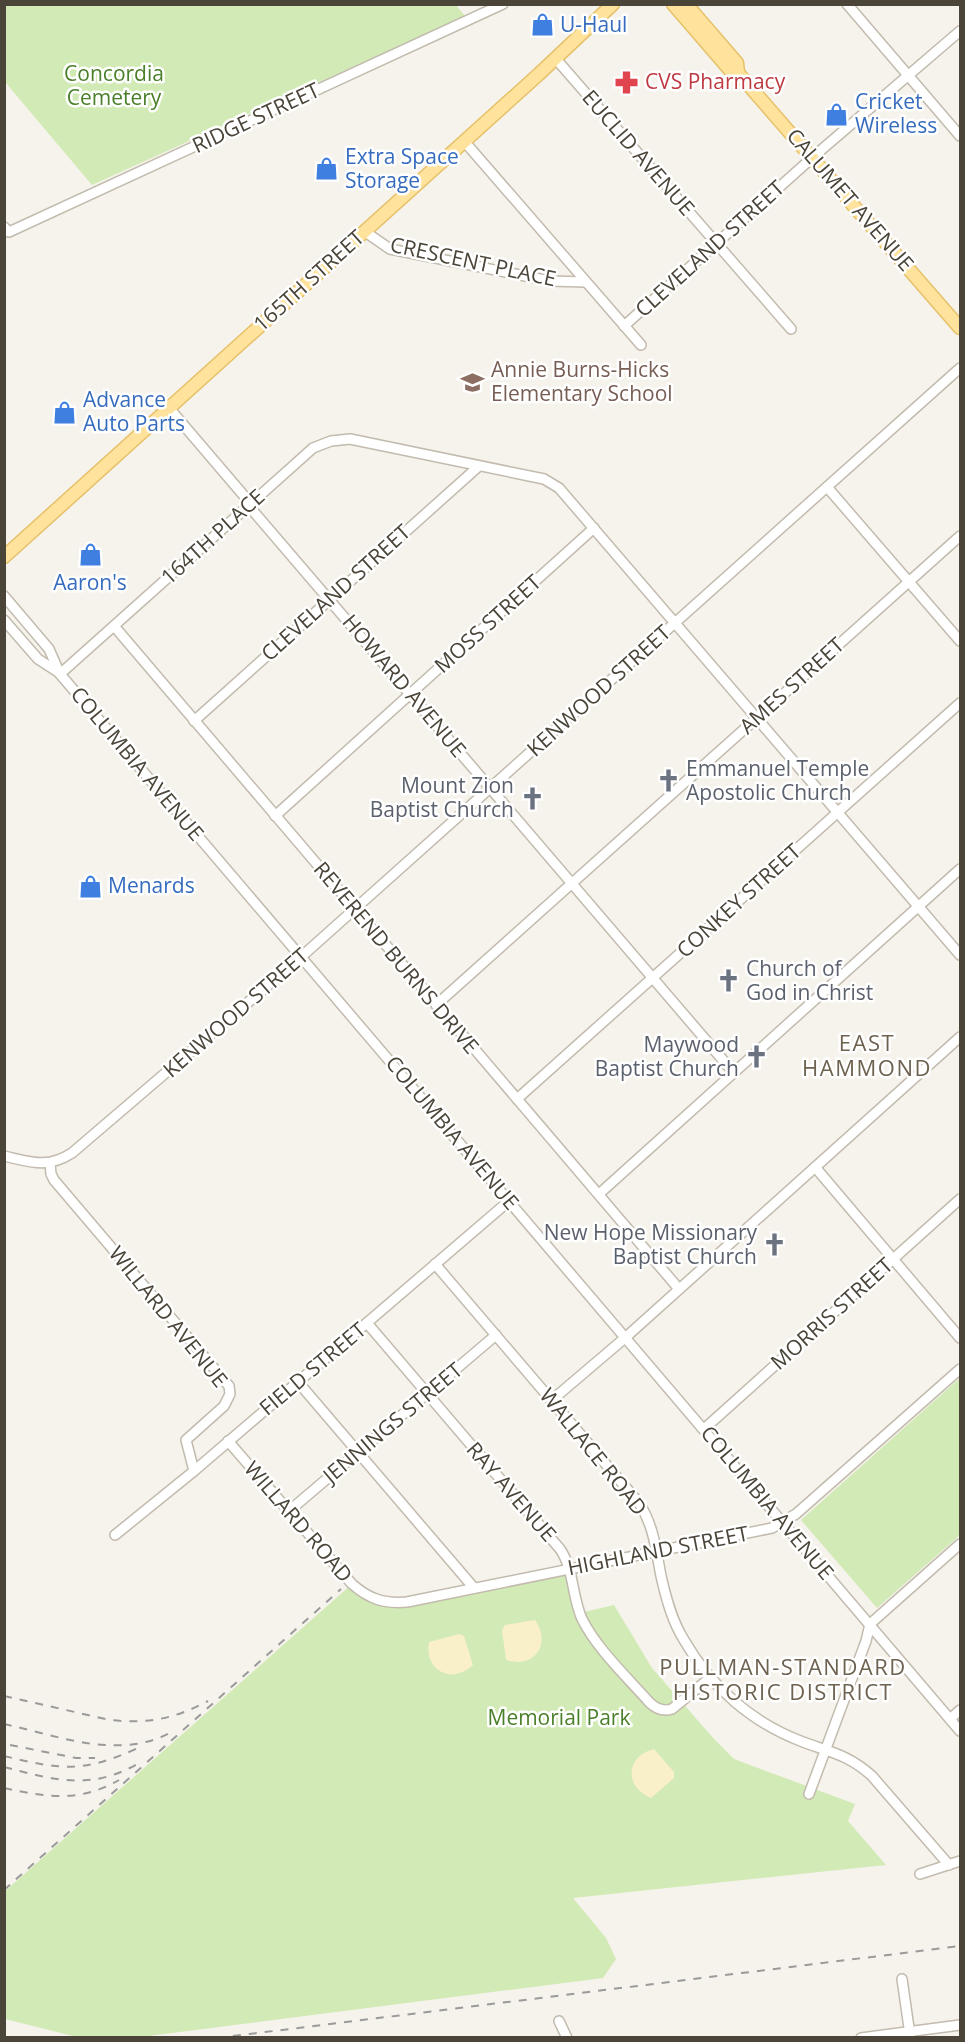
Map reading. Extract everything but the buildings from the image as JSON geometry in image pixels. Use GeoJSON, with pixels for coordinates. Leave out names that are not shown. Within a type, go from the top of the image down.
{"type":"FeatureCollection","features":[{"type":"Feature","properties":{"kind":"main road","name":"165TH STREET"},"geometry":{"type":"LineString","coordinates":[[4,557],[556,59],[613,4]]}},
{"type":"Feature","properties":{"kind":"main road","name":"CALUMET AVENUE"},"geometry":{"type":"LineString","coordinates":[[673,4],[730,70],[738,72],[960,328]]}},
{"type":"Feature","properties":{"kind":"main road","name":"CALUMET AVENUE"},"geometry":{"type":"LineString","coordinates":[[686,4],[737,63],[738,72]]}},
{"type":"Feature","properties":{"kind":"street","name":"RIDGE STREET"},"geometry":{"type":"LineString","coordinates":[[7,229],[503,4]]}},
{"type":"Feature","properties":{"kind":"street"},"geometry":{"type":"LineString","coordinates":[[848,4],[960,135]]}},
{"type":"Feature","properties":{"kind":"street","name":"CLEVELAND STREET"},"geometry":{"type":"LineString","coordinates":[[624,326],[813,157],[960,31]]}},
{"type":"Feature","properties":{"kind":"street","name":"EUCLID AVENUE"},"geometry":{"type":"LineString","coordinates":[[556,59],[791,329]]}},
{"type":"Feature","properties":{"kind":"street"},"geometry":{"type":"LineString","coordinates":[[464,141],[641,345]]}},
{"type":"Feature","properties":{"kind":"street","name":"CRESCENT PLACE"},"geometry":{"type":"LineString","coordinates":[[364,231],[390,249],[550,281],[585,282]]}},
{"type":"Feature","properties":{"kind":"street","name":"KENWOOD STREET"},"geometry":{"type":"LineString","coordinates":[[50,1164],[72,1153],[302,957],[960,368]]}},
{"type":"Feature","properties":{"kind":"street","name":"HOWARD AVENUE"},"geometry":{"type":"LineString","coordinates":[[169,408],[734,1073]]}},
{"type":"Feature","properties":{"kind":"street","name":"164TH PLACE"},"geometry":{"type":"LineString","coordinates":[[60,674],[249,504],[319,445],[350,439],[544,479],[553,483],[594,528],[960,955]]}},
{"type":"Feature","properties":{"kind":"street","name":"CLEVELAND STREET"},"geometry":{"type":"LineString","coordinates":[[194,721],[479,466]]}},
{"type":"Feature","properties":{"kind":"street"},"geometry":{"type":"LineString","coordinates":[[827,487],[960,641]]}},
{"type":"Feature","properties":{"kind":"street","name":"MOSS STREET"},"geometry":{"type":"LineString","coordinates":[[275,816],[594,528]]}},
{"type":"Feature","properties":{"kind":"street","name":"AMES STREET"},"geometry":{"type":"LineString","coordinates":[[436,1005],[960,536]]}},
{"type":"Feature","properties":{"kind":"street","name":"COLUMBIA AVENUE"},"geometry":{"type":"LineString","coordinates":[[4,597],[49,649],[60,674]]}},
{"type":"Feature","properties":{"kind":"street","name":"COLUMBIA AVENUE"},"geometry":{"type":"LineString","coordinates":[[4,620],[38,659],[60,674],[960,1731]]}},
{"type":"Feature","properties":{"kind":"street","name":"REVEREND BURNS DRIVE"},"geometry":{"type":"LineString","coordinates":[[114,626],[680,1289]]}},
{"type":"Feature","properties":{"kind":"street","name":"CONKEY STREET"},"geometry":{"type":"LineString","coordinates":[[517,1100],[960,703]]}},
{"type":"Feature","properties":{"kind":"street"},"geometry":{"type":"LineString","coordinates":[[599,1194],[960,869]]}},
{"type":"Feature","properties":{"kind":"street"},"geometry":{"type":"LineString","coordinates":[[552,1400],[680,1289],[960,1037]]}},
{"type":"Feature","properties":{"kind":"street"},"geometry":{"type":"LineString","coordinates":[[4,1156],[50,1164]]}},
{"type":"Feature","properties":{"kind":"street","name":"WILLARD AVENUE"},"geometry":{"type":"LineString","coordinates":[[50,1164],[54,1180],[229,1386],[230,1394],[224,1406],[186,1440],[194,1471]]}},
{"type":"Feature","properties":{"kind":"street"},"geometry":{"type":"LineString","coordinates":[[815,1167],[960,1338]]}},
{"type":"Feature","properties":{"kind":"street","name":"MORRIS STREET"},"geometry":{"type":"LineString","coordinates":[[704,1429],[960,1199]]}},
{"type":"Feature","properties":{"kind":"street","name":"FIELD STREET"},"geometry":{"type":"LineString","coordinates":[[115,1535],[194,1471],[509,1201]]}},
{"type":"Feature","properties":{"kind":"street","name":"WALLACE ROAD"},"geometry":{"type":"LineString","coordinates":[[435,1264],[639,1503],[651,1525],[666,1599],[674,1619],[683,1639],[710,1678],[762,1722],[782,1733],[854,1761],[872,1776],[949,1865]]}},
{"type":"Feature","properties":{"kind":"street","name":"RAY AVENUE"},"geometry":{"type":"LineString","coordinates":[[367,1323],[560,1549],[568,1569],[579,1613],[586,1625],[596,1640],[653,1706],[663,1710],[672,1709],[710,1678]]}},
{"type":"Feature","properties":{"kind":"street","name":"JENNINGS STREET"},"geometry":{"type":"LineString","coordinates":[[290,1511],[496,1335]]}},
{"type":"Feature","properties":{"kind":"street","name":"HIGHLAND STREET"},"geometry":{"type":"LineString","coordinates":[[372,1599],[393,1603],[407,1602],[772,1528],[796,1514],[960,1369]]}},
{"type":"Feature","properties":{"kind":"street"},"geometry":{"type":"LineString","coordinates":[[298,1382],[474,1588]]}},
{"type":"Feature","properties":{"kind":"street","name":"WILLARD ROAD"},"geometry":{"type":"LineString","coordinates":[[228,1441],[352,1584],[372,1599]]}},
{"type":"Feature","properties":{"kind":"street"},"geometry":{"type":"LineString","coordinates":[[809,1794],[866,1641],[870,1624],[960,1544]]}},
{"type":"Feature","properties":{"kind":"street"},"geometry":{"type":"LineString","coordinates":[[950,1719],[960,1710]]}},
{"type":"Feature","properties":{"kind":"street"},"geometry":{"type":"LineString","coordinates":[[920,1874],[960,1861]]}},
{"type":"Feature","properties":{"kind":"street"},"geometry":{"type":"LineString","coordinates":[[902,1978],[910,2035]]}},
{"type":"Feature","properties":{"kind":"street"},"geometry":{"type":"LineString","coordinates":[[559,2021],[567,2037]]}},
{"type":"Feature","properties":{"kind":"street"},"geometry":{"type":"LineString","coordinates":[[861,2037],[910,2035],[960,2025]]}},
{"type":"Feature","properties":{"kind":"green space","name":"Concordia Cemetery"},"geometry":{"type":"Polygon","coordinates":[[[455,4],[465,16],[92,185],[5,82],[5,5],[455,4]]]}},
{"type":"Feature","properties":{"kind":"green space"},"geometry":{"type":"Polygon","coordinates":[[[960,1378],[960,1535],[877,1608],[801,1520],[960,1378]]]}},
{"type":"Feature","properties":{"kind":"green space","name":"Memorial Park"},"geometry":{"type":"Polygon","coordinates":[[[568,1569],[580,1613],[614,1605],[652,1668],[734,1759],[855,1804],[848,1821],[886,1865],[573,1898],[606,1938],[616,1959],[603,1978],[133,2038],[77,2037],[5,2019],[4,1892],[352,1584],[383,1602],[568,1569]]]}},
{"type":"Feature","properties":{"kind":"sand"},"geometry":{"type":"Polygon","coordinates":[[[535,1620],[542,1638],[537,1652],[525,1661],[506,1660],[502,1630],[505,1625],[535,1620]]]}},
{"type":"Feature","properties":{"kind":"sand"},"geometry":{"type":"Polygon","coordinates":[[[459,1634],[464,1636],[473,1665],[457,1674],[441,1672],[431,1661],[429,1642],[459,1634]]]}},
{"type":"Feature","properties":{"kind":"sand"},"geometry":{"type":"Polygon","coordinates":[[[654,1749],[674,1772],[674,1778],[651,1798],[636,1787],[632,1780],[632,1772],[633,1765],[638,1758],[654,1749]]]}},
{"type":"Feature","properties":{"kind":"railway"},"geometry":{"type":"LineString","coordinates":[[4,1890],[341,1589]]}},
{"type":"Feature","properties":{"kind":"railway"},"geometry":{"type":"LineString","coordinates":[[4,1696],[110,1720],[124,1721],[160,1719],[184,1712],[208,1701]]}},
{"type":"Feature","properties":{"kind":"railway"},"geometry":{"type":"LineString","coordinates":[[4,1724],[68,1740],[112,1745],[134,1744],[155,1739],[175,1730]]}},
{"type":"Feature","properties":{"kind":"railway"},"geometry":{"type":"LineString","coordinates":[[10,1745],[76,1758],[95,1758]]}},
{"type":"Feature","properties":{"kind":"railway"},"geometry":{"type":"LineString","coordinates":[[4,1756],[42,1764],[72,1767],[102,1762],[138,1748]]}},
{"type":"Feature","properties":{"kind":"railway"},"geometry":{"type":"LineString","coordinates":[[4,1767],[56,1779],[89,1780],[122,1772],[139,1763]]}},
{"type":"Feature","properties":{"kind":"railway"},"geometry":{"type":"LineString","coordinates":[[4,1788],[34,1794],[63,1796],[90,1792],[119,1780]]}},
{"type":"Feature","properties":{"kind":"railway"},"geometry":{"type":"LineString","coordinates":[[217,2038],[960,1946]]}},
{"type":"Feature","properties":{"kind":"place","name":"U-Haul"},"geometry":{"type":"Point","coordinates":[542,25]}},
{"type":"Feature","properties":{"kind":"place","name":"CVS Pharmacy"},"geometry":{"type":"Point","coordinates":[627,82]}},
{"type":"Feature","properties":{"kind":"place","name":"Cricket Wireless"},"geometry":{"type":"Point","coordinates":[837,114]}},
{"type":"Feature","properties":{"kind":"place","name":"Extra Space Storage"},"geometry":{"type":"Point","coordinates":[327,169]}},
{"type":"Feature","properties":{"kind":"place","name":"Annie Burns-Hicks Elementary School"},"geometry":{"type":"Point","coordinates":[473,382]}},
{"type":"Feature","properties":{"kind":"place","name":"Advance Auto Parts"},"geometry":{"type":"Point","coordinates":[65,412]}},
{"type":"Feature","properties":{"kind":"place","name":"Aaron's"},"geometry":{"type":"Point","coordinates":[90,555]}},
{"type":"Feature","properties":{"kind":"place","name":"Emmanuel Temple Apostolic Church"},"geometry":{"type":"Point","coordinates":[668,781]}},
{"type":"Feature","properties":{"kind":"place","name":"Mount Zion Baptist Church"},"geometry":{"type":"Point","coordinates":[532,798]}},
{"type":"Feature","properties":{"kind":"place","name":"Menards"},"geometry":{"type":"Point","coordinates":[90,886]}},
{"type":"Feature","properties":{"kind":"place","name":"Church of God in Christ"},"geometry":{"type":"Point","coordinates":[728,981]}},
{"type":"Feature","properties":{"kind":"place","name":"Maywood Baptist Church"},"geometry":{"type":"Point","coordinates":[757,1057]}},
{"type":"Feature","properties":{"kind":"place","name":"New Hope Missionary Baptist Church"},"geometry":{"type":"Point","coordinates":[775,1245]}},
{"type":"Feature","properties":{"kind":"district","name":"EAST HAMMOND"},"geometry":{"type":"Point","coordinates":[867,1056]}},
{"type":"Feature","properties":{"kind":"district","name":"PULLMAN-STANDARD HISTORIC DISTRICT"},"geometry":{"type":"Point","coordinates":[783,1680]}}]}
